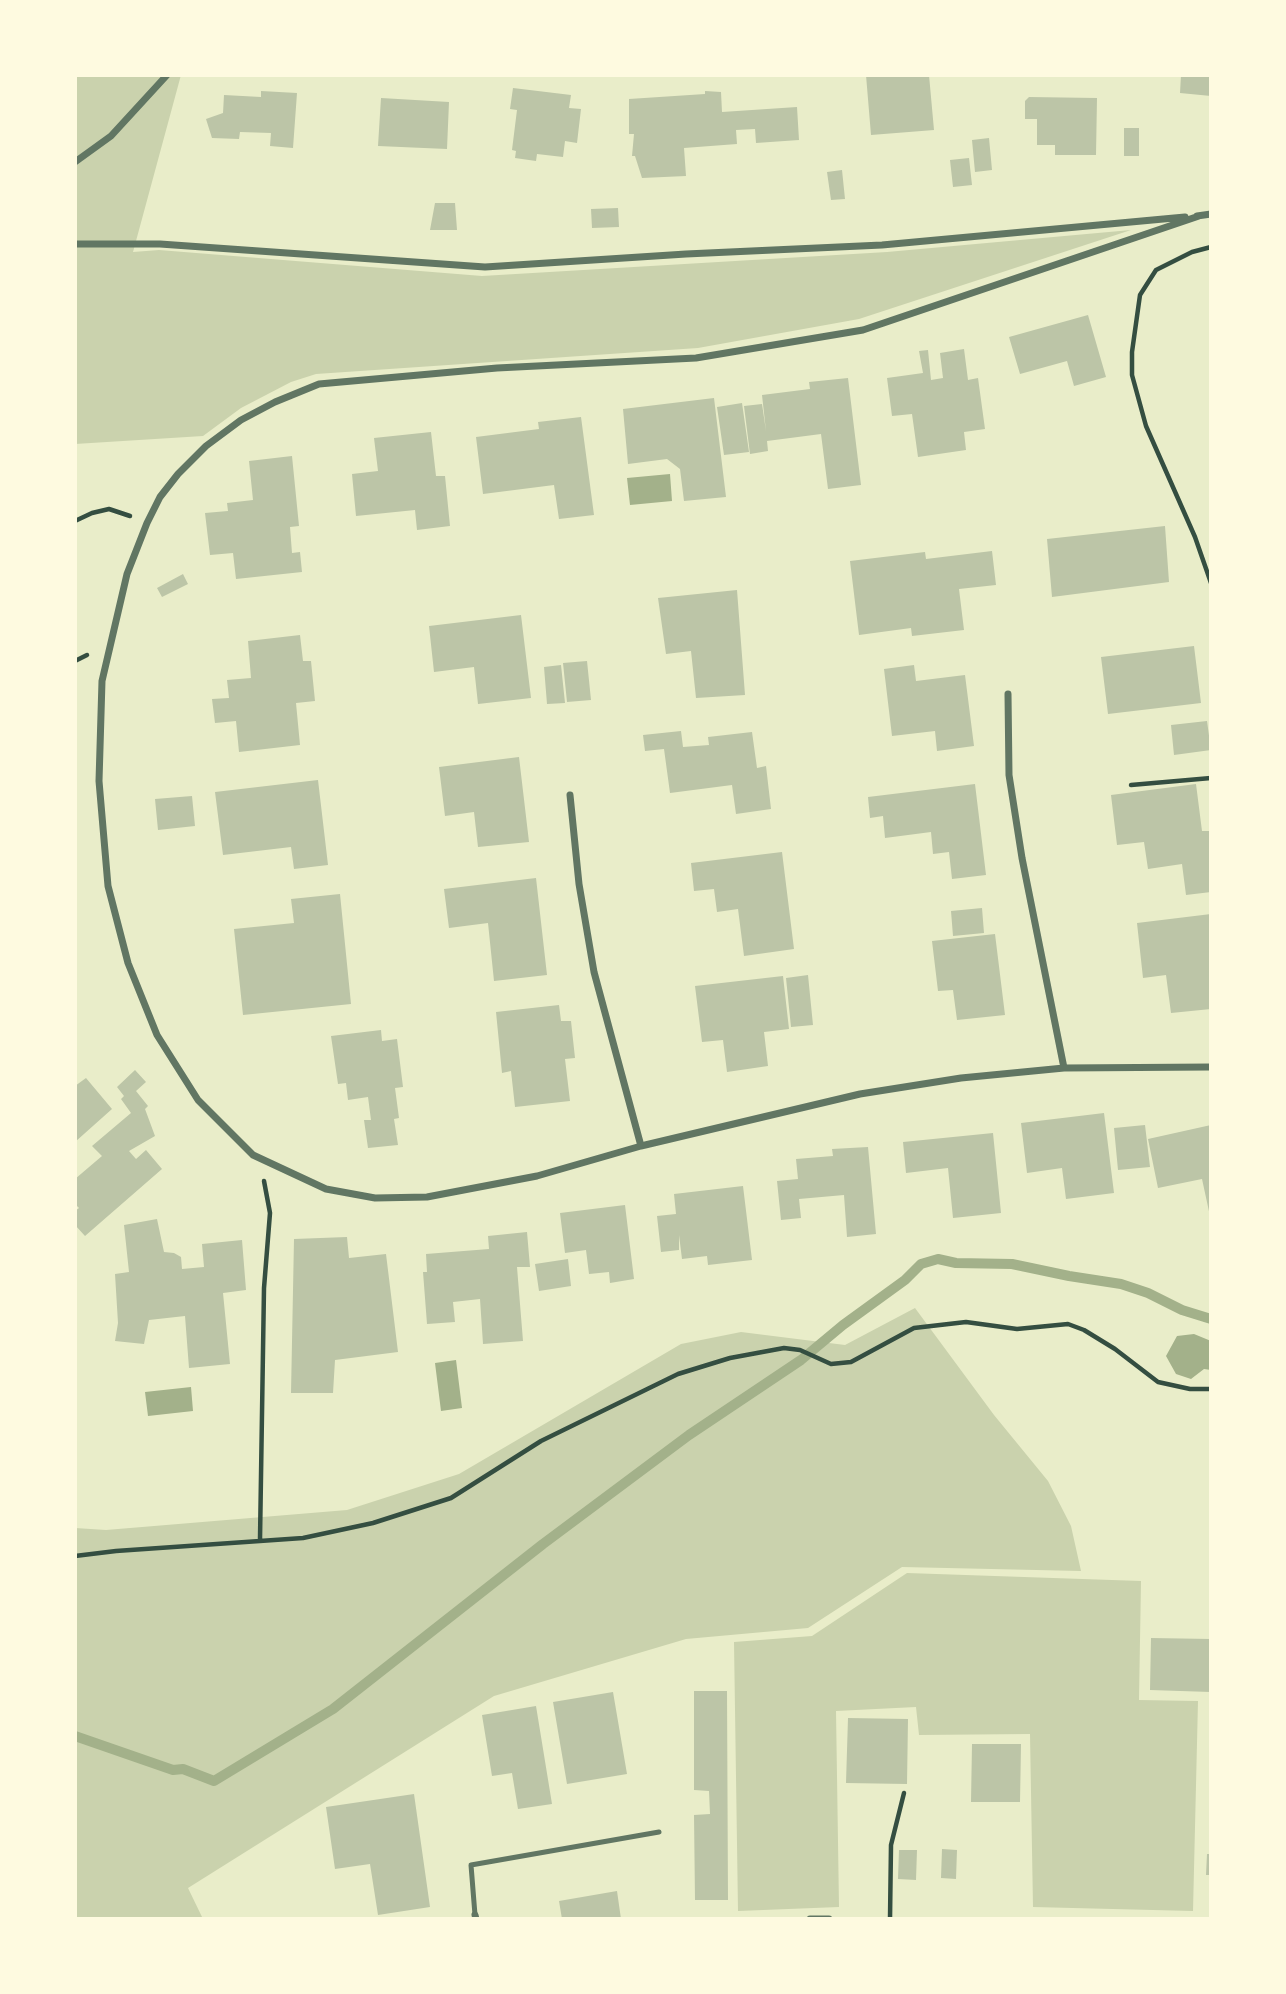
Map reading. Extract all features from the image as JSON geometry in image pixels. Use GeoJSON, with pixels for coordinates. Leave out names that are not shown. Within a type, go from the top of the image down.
{"type":"FeatureCollection","features":[{"type":"Feature","properties":{"kind":"street"},"geometry":{"type":"LineString","coordinates":[[75,162],[111,136],[167,75]]}},
{"type":"Feature","properties":{"kind":"street"},"geometry":{"type":"LineString","coordinates":[[75,244],[160,244],[485,267],[882,245],[1211,214]]}},
{"type":"Feature","properties":{"kind":"street"},"geometry":{"type":"LineString","coordinates":[[1199,216],[863,330],[696,358],[497,368],[319,384],[275,402],[252,414],[206,446],[160,497],[147,523],[127,575],[102,681],[99,781],[108,886],[128,962],[157,1035],[198,1100],[253,1155],[326,1189],[375,1198],[427,1197],[537,1176],[641,1146],[860,1094],[961,1078],[1063,1068],[1211,1067]]}},
{"type":"Feature","properties":{"kind":"street"},"geometry":{"type":"LineString","coordinates":[[1008,694],[1009,775],[1063,1068]]}},
{"type":"Feature","properties":{"kind":"street"},"geometry":{"type":"LineString","coordinates":[[570,795],[579,884],[594,972],[641,1146]]}},
{"type":"Feature","properties":{"kind":"street"},"geometry":{"type":"LineString","coordinates":[[810,1919],[829,1919]]}},
{"type":"Feature","properties":{"kind":"lane"},"geometry":{"type":"LineString","coordinates":[[476,1917],[471,1865],[659,1832]]}},
{"type":"Feature","properties":{"kind":"path"},"geometry":{"type":"LineString","coordinates":[[1211,247],[1192,252],[1156,270],[1140,295],[1132,352],[1132,374],[1146,426],[1195,537],[1211,583]]}},
{"type":"Feature","properties":{"kind":"path"},"geometry":{"type":"LineString","coordinates":[[75,521],[109,509],[147,523]]}},
{"type":"Feature","properties":{"kind":"path"},"geometry":{"type":"LineString","coordinates":[[1131,785],[1211,778]]}},
{"type":"Feature","properties":{"kind":"path"},"geometry":{"type":"LineString","coordinates":[[260,1159],[270,1213],[264,1287],[260,1539]]}},
{"type":"Feature","properties":{"kind":"path"},"geometry":{"type":"LineString","coordinates":[[75,1556],[260,1539],[303,1538],[373,1523],[451,1498],[541,1441],[678,1374],[730,1358],[784,1349],[800,1350],[831,1364],[851,1362],[914,1328],[966,1322],[1017,1329],[1068,1324],[1084,1330],[1115,1349],[1158,1382],[1190,1389],[1211,1388]]}},
{"type":"Feature","properties":{"kind":"path"},"geometry":{"type":"LineString","coordinates":[[890,1919],[891,1845],[904,1793]]}},
{"type":"Feature","properties":{"kind":"shaded area"},"geometry":{"type":"Polygon","coordinates":[[[75,75],[181,75],[133,252],[159,250],[482,276],[887,252],[1131,230],[859,319],[698,348],[316,374],[291,382],[241,408],[203,436],[75,444],[75,75]]]}},
{"type":"Feature","properties":{"kind":"shaded area"},"geometry":{"type":"Polygon","coordinates":[[[670,474],[672,501],[630,505],[627,478],[670,474]]]}},
{"type":"Feature","properties":{"kind":"shaded area"},"geometry":{"type":"Polygon","coordinates":[[[915,1308],[994,1415],[1048,1481],[1071,1526],[1081,1571],[902,1567],[808,1628],[686,1639],[494,1696],[188,1888],[203,1919],[75,1919],[75,1528],[106,1530],[347,1510],[459,1474],[681,1344],[741,1332],[845,1345],[915,1308]]]}},
{"type":"Feature","properties":{"kind":"shaded area"},"geometry":{"type":"Polygon","coordinates":[[[1194,1334],[1211,1341],[1211,1370],[1204,1369],[1191,1379],[1176,1374],[1166,1356],[1177,1336],[1194,1334]]]}},
{"type":"Feature","properties":{"kind":"shaded area"},"geometry":{"type":"Polygon","coordinates":[[[456,1360],[462,1408],[441,1411],[435,1363],[456,1360]]]}},
{"type":"Feature","properties":{"kind":"shaded area"},"geometry":{"type":"Polygon","coordinates":[[[191,1387],[193,1411],[148,1416],[145,1392],[191,1387]]]}},
{"type":"Feature","properties":{"kind":"shaded area"},"geometry":{"type":"Polygon","coordinates":[[[907,1573],[1141,1581],[1139,1700],[1198,1701],[1193,1911],[1033,1907],[1030,1734],[919,1735],[916,1707],[836,1711],[839,1907],[738,1911],[734,1642],[812,1636],[907,1573]]]}},
{"type":"Feature","properties":{"kind":"building"},"geometry":{"type":"Polygon","coordinates":[[[866,75],[929,75],[934,130],[871,135],[866,75]]]}},
{"type":"Feature","properties":{"kind":"building"},"geometry":{"type":"Polygon","coordinates":[[[1181,75],[1211,75],[1211,96],[1180,93],[1181,75]]]}},
{"type":"Feature","properties":{"kind":"building"},"geometry":{"type":"Polygon","coordinates":[[[513,88],[571,95],[569,108],[581,109],[577,143],[565,141],[563,157],[537,154],[536,161],[515,158],[516,151],[512,150],[517,110],[510,109],[513,88]]]}},
{"type":"Feature","properties":{"kind":"building"},"geometry":{"type":"Polygon","coordinates":[[[261,91],[297,93],[293,148],[270,146],[271,133],[240,132],[239,139],[212,138],[206,119],[223,113],[224,95],[261,97],[261,91]]]}},
{"type":"Feature","properties":{"kind":"building"},"geometry":{"type":"Polygon","coordinates":[[[705,91],[721,92],[722,112],[797,107],[799,140],[756,143],[755,129],[736,130],[737,144],[684,148],[686,176],[642,178],[635,156],[632,156],[634,134],[629,134],[629,99],[705,94],[705,91]]]}},
{"type":"Feature","properties":{"kind":"building"},"geometry":{"type":"Polygon","coordinates":[[[1029,97],[1097,98],[1096,155],[1055,155],[1055,145],[1037,145],[1037,119],[1025,119],[1025,101],[1029,97]]]}},
{"type":"Feature","properties":{"kind":"building"},"geometry":{"type":"Polygon","coordinates":[[[381,98],[449,102],[447,149],[378,146],[381,98]]]}},
{"type":"Feature","properties":{"kind":"building"},"geometry":{"type":"Polygon","coordinates":[[[1124,128],[1139,128],[1139,156],[1124,156],[1124,128]]]}},
{"type":"Feature","properties":{"kind":"building"},"geometry":{"type":"Polygon","coordinates":[[[989,138],[992,170],[975,172],[972,140],[989,138]]]}},
{"type":"Feature","properties":{"kind":"building"},"geometry":{"type":"Polygon","coordinates":[[[969,158],[972,185],[953,187],[950,160],[969,158]]]}},
{"type":"Feature","properties":{"kind":"building"},"geometry":{"type":"Polygon","coordinates":[[[842,170],[845,199],[831,200],[827,172],[842,170]]]}},
{"type":"Feature","properties":{"kind":"building"},"geometry":{"type":"Polygon","coordinates":[[[435,203],[455,203],[457,230],[430,230],[435,203]]]}},
{"type":"Feature","properties":{"kind":"building"},"geometry":{"type":"Polygon","coordinates":[[[618,208],[619,227],[592,228],[591,209],[618,208]]]}},
{"type":"Feature","properties":{"kind":"building"},"geometry":{"type":"Polygon","coordinates":[[[1088,315],[1106,377],[1074,386],[1067,361],[1020,374],[1009,337],[1088,315]]]}},
{"type":"Feature","properties":{"kind":"building"},"geometry":{"type":"Polygon","coordinates":[[[964,349],[968,380],[978,378],[985,429],[964,432],[966,450],[918,457],[912,414],[892,416],[887,378],[923,373],[919,351],[928,350],[931,380],[943,378],[940,353],[964,349]]]}},
{"type":"Feature","properties":{"kind":"building"},"geometry":{"type":"Polygon","coordinates":[[[848,378],[861,485],[828,489],[821,434],[767,441],[768,451],[750,454],[744,406],[762,404],[766,431],[762,395],[810,389],[809,382],[848,378]]]}},
{"type":"Feature","properties":{"kind":"building"},"geometry":{"type":"Polygon","coordinates":[[[714,398],[726,497],[684,501],[680,469],[667,459],[628,464],[623,409],[714,398]]]}},
{"type":"Feature","properties":{"kind":"building"},"geometry":{"type":"Polygon","coordinates":[[[742,403],[749,452],[724,455],[717,407],[742,403]]]}},
{"type":"Feature","properties":{"kind":"building"},"geometry":{"type":"Polygon","coordinates":[[[581,417],[594,515],[559,519],[554,485],[483,494],[476,437],[539,429],[538,422],[581,417]]]}},
{"type":"Feature","properties":{"kind":"building"},"geometry":{"type":"Polygon","coordinates":[[[431,432],[436,476],[445,476],[450,526],[417,530],[415,510],[356,516],[352,474],[378,471],[374,438],[431,432]]]}},
{"type":"Feature","properties":{"kind":"building"},"geometry":{"type":"Polygon","coordinates":[[[292,456],[299,526],[290,527],[292,553],[300,552],[302,572],[236,579],[233,553],[210,555],[205,513],[228,511],[227,503],[253,500],[249,461],[292,456]]]}},
{"type":"Feature","properties":{"kind":"building"},"geometry":{"type":"Polygon","coordinates":[[[1165,526],[1169,582],[1052,597],[1047,539],[1165,526]]]}},
{"type":"Feature","properties":{"kind":"building"},"geometry":{"type":"Polygon","coordinates":[[[992,551],[996,585],[959,589],[964,630],[912,636],[911,628],[859,635],[850,561],[925,552],[926,559],[992,551]]]}},
{"type":"Feature","properties":{"kind":"building"},"geometry":{"type":"Polygon","coordinates":[[[183,574],[188,584],[162,597],[157,588],[183,574]]]}},
{"type":"Feature","properties":{"kind":"building"},"geometry":{"type":"Polygon","coordinates":[[[737,590],[745,695],[696,698],[691,651],[666,654],[658,598],[737,590]]]}},
{"type":"Feature","properties":{"kind":"building"},"geometry":{"type":"Polygon","coordinates":[[[521,615],[531,698],[478,704],[474,667],[434,672],[429,626],[521,615]]]}},
{"type":"Feature","properties":{"kind":"building"},"geometry":{"type":"Polygon","coordinates":[[[300,635],[303,661],[311,661],[315,701],[296,703],[300,745],[239,752],[236,721],[215,723],[212,699],[229,698],[227,680],[251,678],[248,641],[300,635]]]}},
{"type":"Feature","properties":{"kind":"building"},"geometry":{"type":"Polygon","coordinates":[[[1194,646],[1201,703],[1108,714],[1101,657],[1194,646]]]}},
{"type":"Feature","properties":{"kind":"building"},"geometry":{"type":"Polygon","coordinates":[[[587,661],[591,700],[567,702],[563,663],[587,661]]]}},
{"type":"Feature","properties":{"kind":"building"},"geometry":{"type":"Polygon","coordinates":[[[561,665],[565,703],[547,704],[544,667],[561,665]]]}},
{"type":"Feature","properties":{"kind":"building"},"geometry":{"type":"Polygon","coordinates":[[[914,665],[916,681],[965,675],[974,746],[937,751],[935,731],[892,736],[884,669],[914,665]]]}},
{"type":"Feature","properties":{"kind":"building"},"geometry":{"type":"Polygon","coordinates":[[[1207,721],[1211,750],[1174,755],[1171,725],[1207,721]]]}},
{"type":"Feature","properties":{"kind":"building"},"geometry":{"type":"Polygon","coordinates":[[[681,731],[683,747],[709,745],[708,737],[752,732],[757,768],[766,766],[771,809],[736,814],[732,785],[670,793],[664,749],[645,751],[643,735],[681,731]]]}},
{"type":"Feature","properties":{"kind":"building"},"geometry":{"type":"Polygon","coordinates":[[[519,757],[529,842],[478,847],[474,812],[445,816],[439,767],[519,757]]]}},
{"type":"Feature","properties":{"kind":"building"},"geometry":{"type":"Polygon","coordinates":[[[318,780],[328,865],[294,869],[291,847],[223,855],[215,792],[318,780]]]}},
{"type":"Feature","properties":{"kind":"building"},"geometry":{"type":"Polygon","coordinates":[[[975,784],[986,875],[952,879],[949,852],[933,854],[931,832],[885,838],[883,816],[870,818],[868,797],[975,784]]]}},
{"type":"Feature","properties":{"kind":"building"},"geometry":{"type":"Polygon","coordinates":[[[1196,784],[1202,831],[1209,831],[1211,892],[1186,895],[1182,864],[1148,869],[1144,842],[1117,845],[1111,795],[1196,784]]]}},
{"type":"Feature","properties":{"kind":"building"},"geometry":{"type":"Polygon","coordinates":[[[192,796],[195,826],[158,830],[155,799],[192,796]]]}},
{"type":"Feature","properties":{"kind":"building"},"geometry":{"type":"Polygon","coordinates":[[[782,852],[794,949],[744,956],[738,909],[717,912],[714,889],[694,891],[691,863],[782,852]]]}},
{"type":"Feature","properties":{"kind":"building"},"geometry":{"type":"Polygon","coordinates":[[[536,878],[547,975],[494,981],[488,923],[449,928],[444,889],[536,878]]]}},
{"type":"Feature","properties":{"kind":"building"},"geometry":{"type":"Polygon","coordinates":[[[340,894],[351,1004],[243,1015],[234,929],[294,923],[291,899],[340,894]]]}},
{"type":"Feature","properties":{"kind":"building"},"geometry":{"type":"Polygon","coordinates":[[[982,908],[984,933],[953,936],[951,911],[982,908]]]}},
{"type":"Feature","properties":{"kind":"building"},"geometry":{"type":"Polygon","coordinates":[[[1211,914],[1211,1009],[1171,1013],[1166,975],[1143,978],[1137,923],[1211,914]]]}},
{"type":"Feature","properties":{"kind":"building"},"geometry":{"type":"Polygon","coordinates":[[[995,934],[1005,1015],[957,1020],[953,990],[938,991],[932,941],[995,934]]]}},
{"type":"Feature","properties":{"kind":"building"},"geometry":{"type":"Polygon","coordinates":[[[808,975],[813,1025],[791,1027],[786,978],[808,975]]]}},
{"type":"Feature","properties":{"kind":"building"},"geometry":{"type":"Polygon","coordinates":[[[783,976],[789,1029],[764,1032],[768,1066],[727,1072],[723,1040],[702,1042],[695,986],[783,976]]]}},
{"type":"Feature","properties":{"kind":"building"},"geometry":{"type":"Polygon","coordinates":[[[559,1005],[561,1021],[571,1021],[575,1058],[565,1059],[570,1101],[515,1107],[511,1071],[502,1073],[496,1012],[559,1005]]]}},
{"type":"Feature","properties":{"kind":"building"},"geometry":{"type":"Polygon","coordinates":[[[381,1030],[382,1041],[397,1039],[403,1087],[395,1088],[399,1118],[394,1119],[398,1145],[368,1148],[364,1120],[371,1120],[368,1097],[348,1100],[346,1083],[338,1084],[331,1036],[381,1030]]]}},
{"type":"Feature","properties":{"kind":"building"},"geometry":{"type":"Polygon","coordinates":[[[135,1070],[146,1082],[136,1091],[148,1106],[145,1109],[155,1136],[129,1151],[136,1159],[146,1150],[162,1169],[85,1236],[75,1225],[75,1211],[79,1208],[75,1204],[75,1179],[102,1156],[92,1146],[131,1113],[121,1099],[124,1096],[117,1087],[135,1070]]]}},
{"type":"Feature","properties":{"kind":"building"},"geometry":{"type":"Polygon","coordinates":[[[86,1078],[112,1109],[75,1142],[75,1086],[86,1078]]]}},
{"type":"Feature","properties":{"kind":"building"},"geometry":{"type":"Polygon","coordinates":[[[1104,1113],[1114,1193],[1066,1199],[1062,1168],[1027,1173],[1021,1123],[1104,1113]]]}},
{"type":"Feature","properties":{"kind":"building"},"geometry":{"type":"Polygon","coordinates":[[[1145,1125],[1150,1167],[1118,1170],[1114,1128],[1145,1125]]]}},
{"type":"Feature","properties":{"kind":"building"},"geometry":{"type":"Polygon","coordinates":[[[1211,1125],[1210,1216],[1202,1179],[1158,1188],[1148,1139],[1211,1125]]]}},
{"type":"Feature","properties":{"kind":"building"},"geometry":{"type":"Polygon","coordinates":[[[993,1133],[1001,1213],[953,1218],[948,1168],[906,1173],[903,1142],[993,1133]]]}},
{"type":"Feature","properties":{"kind":"building"},"geometry":{"type":"Polygon","coordinates":[[[868,1147],[876,1234],[847,1237],[844,1195],[799,1199],[801,1218],[781,1220],[777,1181],[798,1179],[796,1159],[833,1156],[832,1149],[868,1147]]]}},
{"type":"Feature","properties":{"kind":"building"},"geometry":{"type":"Polygon","coordinates":[[[743,1186],[752,1260],[708,1265],[707,1256],[682,1259],[679,1235],[679,1250],[661,1252],[657,1216],[676,1214],[674,1194],[743,1186]]]}},
{"type":"Feature","properties":{"kind":"building"},"geometry":{"type":"Polygon","coordinates":[[[625,1205],[634,1279],[610,1283],[609,1272],[589,1274],[586,1250],[565,1253],[560,1213],[625,1205]]]}},
{"type":"Feature","properties":{"kind":"building"},"geometry":{"type":"Polygon","coordinates":[[[157,1219],[164,1252],[181,1257],[182,1269],[204,1267],[202,1244],[242,1240],[246,1290],[223,1293],[230,1364],[189,1368],[185,1316],[149,1320],[144,1344],[115,1341],[118,1323],[115,1274],[129,1272],[124,1225],[157,1219]]]}},
{"type":"Feature","properties":{"kind":"building"},"geometry":{"type":"Polygon","coordinates":[[[527,1232],[530,1267],[517,1267],[523,1341],[483,1344],[480,1299],[453,1302],[455,1322],[427,1324],[423,1272],[427,1272],[426,1254],[489,1249],[488,1236],[527,1232]]]}},
{"type":"Feature","properties":{"kind":"building"},"geometry":{"type":"Polygon","coordinates":[[[347,1237],[349,1258],[386,1254],[398,1352],[335,1360],[333,1393],[291,1393],[294,1239],[347,1237]]]}},
{"type":"Feature","properties":{"kind":"building"},"geometry":{"type":"Polygon","coordinates":[[[568,1259],[571,1286],[539,1291],[535,1264],[568,1259]]]}},
{"type":"Feature","properties":{"kind":"building"},"geometry":{"type":"Polygon","coordinates":[[[1151,1638],[1211,1639],[1211,1692],[1150,1690],[1151,1638]]]}},
{"type":"Feature","properties":{"kind":"building"},"geometry":{"type":"Polygon","coordinates":[[[694,1691],[727,1691],[728,1900],[695,1900],[694,1815],[710,1814],[709,1791],[694,1790],[694,1691]]]}},
{"type":"Feature","properties":{"kind":"building"},"geometry":{"type":"Polygon","coordinates":[[[613,1692],[627,1774],[567,1784],[553,1702],[613,1692]]]}},
{"type":"Feature","properties":{"kind":"building"},"geometry":{"type":"Polygon","coordinates":[[[536,1706],[552,1804],[518,1809],[512,1773],[492,1776],[482,1715],[536,1706]]]}},
{"type":"Feature","properties":{"kind":"building"},"geometry":{"type":"Polygon","coordinates":[[[848,1718],[908,1719],[907,1784],[846,1783],[848,1718]]]}},
{"type":"Feature","properties":{"kind":"building"},"geometry":{"type":"Polygon","coordinates":[[[972,1744],[1021,1744],[1020,1802],[971,1802],[972,1744]]]}},
{"type":"Feature","properties":{"kind":"building"},"geometry":{"type":"Polygon","coordinates":[[[414,1794],[430,1907],[378,1915],[370,1864],[335,1869],[326,1807],[414,1794]]]}},
{"type":"Feature","properties":{"kind":"building"},"geometry":{"type":"Polygon","coordinates":[[[942,1849],[957,1850],[956,1879],[941,1878],[942,1849]]]}},
{"type":"Feature","properties":{"kind":"building"},"geometry":{"type":"Polygon","coordinates":[[[899,1850],[917,1850],[916,1880],[898,1879],[899,1850]]]}},
{"type":"Feature","properties":{"kind":"building"},"geometry":{"type":"Polygon","coordinates":[[[1207,1854],[1211,1854],[1211,1875],[1206,1875],[1207,1854]]]}},
{"type":"Feature","properties":{"kind":"building"},"geometry":{"type":"Polygon","coordinates":[[[617,1891],[621,1919],[562,1919],[559,1901],[617,1891]]]}},
{"type":"Feature","properties":{"kind":"waterway"},"geometry":{"type":"LineString","coordinates":[[75,1736],[173,1770],[183,1769],[214,1781],[333,1709],[543,1544],[689,1435],[801,1360],[843,1325],[905,1280],[921,1264],[938,1259],[956,1263],[1012,1264],[1121,1284],[1148,1293],[1182,1310],[1211,1319]]}}]}
